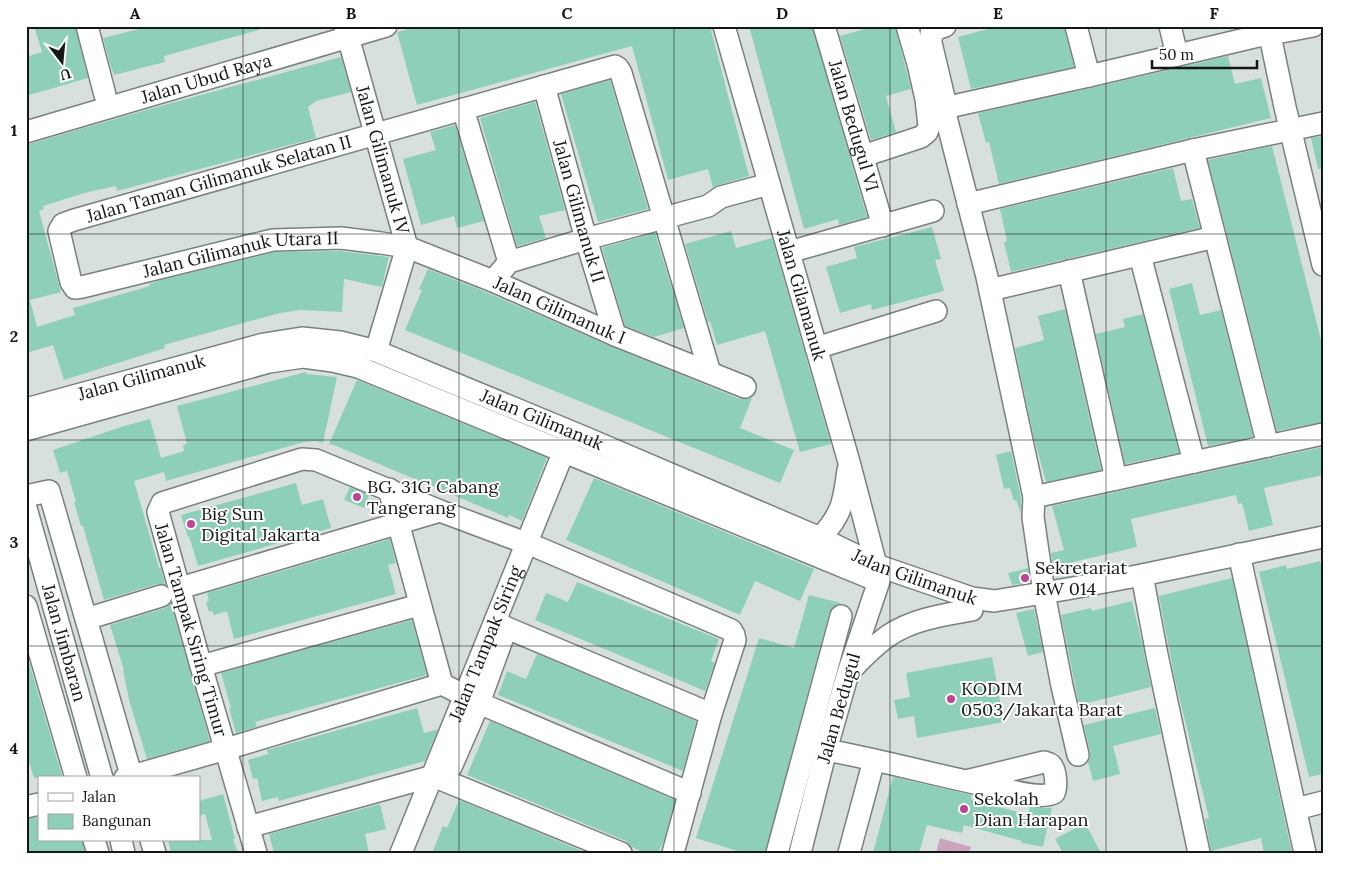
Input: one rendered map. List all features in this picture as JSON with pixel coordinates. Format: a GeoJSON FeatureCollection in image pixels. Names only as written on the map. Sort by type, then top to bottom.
{"type":"FeatureCollection","features":[{"type":"Feature","properties":{"kind":"street"},"geometry":{"type":"LineString","coordinates":[[87,26],[105,95]]}},
{"type":"Feature","properties":{"kind":"street","name":"Jalan Ubud Raya"},"geometry":{"type":"LineString","coordinates":[[26,118],[342,30],[386,26]]}},
{"type":"Feature","properties":{"kind":"street","name":"Jalan Gilamanuk"},"geometry":{"type":"LineString","coordinates":[[724,26],[849,462],[878,573]]}},
{"type":"Feature","properties":{"kind":"street","name":"Jalan Bedugul VI"},"geometry":{"type":"LineString","coordinates":[[824,26],[883,226]]}},
{"type":"Feature","properties":{"kind":"street"},"geometry":{"type":"LineString","coordinates":[[945,26],[931,33],[931,43],[947,110],[946,117],[990,290],[1034,497],[1033,517],[1045,597],[1062,686],[1078,755]]}},
{"type":"Feature","properties":{"kind":"street"},"geometry":{"type":"LineString","coordinates":[[1076,26],[1089,76]]}},
{"type":"Feature","properties":{"kind":"street"},"geometry":{"type":"LineString","coordinates":[[1170,26],[1177,55]]}},
{"type":"Feature","properties":{"kind":"street"},"geometry":{"type":"LineString","coordinates":[[947,110],[953,106],[1254,37],[1269,30],[1313,26]]}},
{"type":"Feature","properties":{"kind":"street"},"geometry":{"type":"LineString","coordinates":[[863,156],[921,137],[927,132],[929,126],[926,99],[908,29]]}},
{"type":"Feature","properties":{"kind":"street","name":"Jalan Ubud Raya"},"geometry":{"type":"LineString","coordinates":[[26,132],[342,30]]}},
{"type":"Feature","properties":{"kind":"street","name":"Jalan Gilimanuk IV"},"geometry":{"type":"LineString","coordinates":[[342,30],[376,134],[407,247],[376,350]]}},
{"type":"Feature","properties":{"kind":"street"},"geometry":{"type":"LineString","coordinates":[[1269,30],[1285,107],[1323,265]]}},
{"type":"Feature","properties":{"kind":"street","name":"Jalan Taman Gilimanuk Selatan II"},"geometry":{"type":"LineString","coordinates":[[75,288],[71,282],[59,231],[63,224],[613,66],[618,68],[664,218]]}},
{"type":"Feature","properties":{"kind":"street","name":"Jalan Gilimanuk II"},"geometry":{"type":"LineString","coordinates":[[544,86],[586,239],[615,335]]}},
{"type":"Feature","properties":{"kind":"street"},"geometry":{"type":"LineString","coordinates":[[463,109],[509,262]]}},
{"type":"Feature","properties":{"kind":"street"},"geometry":{"type":"LineString","coordinates":[[968,204],[1193,150],[1323,123]]}},
{"type":"Feature","properties":{"kind":"street"},"geometry":{"type":"LineString","coordinates":[[1193,150],[1268,446]]}},
{"type":"Feature","properties":{"kind":"street"},"geometry":{"type":"LineString","coordinates":[[493,281],[509,262],[708,206],[724,208],[771,189]]}},
{"type":"Feature","properties":{"kind":"street"},"geometry":{"type":"LineString","coordinates":[[789,252],[933,211]]}},
{"type":"Feature","properties":{"kind":"street"},"geometry":{"type":"LineString","coordinates":[[664,218],[710,373]]}},
{"type":"Feature","properties":{"kind":"street"},"geometry":{"type":"LineString","coordinates":[[990,290],[1215,237]]}},
{"type":"Feature","properties":{"kind":"street","name":"Jalan Gilimanuk Utara II"},"geometry":{"type":"LineString","coordinates":[[75,288],[273,240],[342,238],[407,247]]}},
{"type":"Feature","properties":{"kind":"street","name":"Jalan Gilimanuk I"},"geometry":{"type":"LineString","coordinates":[[407,247],[493,281],[615,335],[745,387]]}},
{"type":"Feature","properties":{"kind":"street"},"geometry":{"type":"LineString","coordinates":[[1140,254],[1194,462]]}},
{"type":"Feature","properties":{"kind":"street"},"geometry":{"type":"LineString","coordinates":[[1069,271],[1116,479]]}},
{"type":"Feature","properties":{"kind":"street"},"geometry":{"type":"LineString","coordinates":[[816,348],[936,311]]}},
{"type":"Feature","properties":{"kind":"street","name":"Jalan Gilimanuk"},"geometry":{"type":"LineString","coordinates":[[26,409],[264,344],[302,338],[340,342],[376,350],[820,538],[878,573],[972,598],[1004,604]]}},
{"type":"Feature","properties":{"kind":"street","name":"Jalan Gilimanuk"},"geometry":{"type":"LineString","coordinates":[[26,430],[269,362],[303,357],[358,367],[570,455],[878,573],[938,602],[958,608],[989,612],[1004,604],[1240,559]]}},
{"type":"Feature","properties":{"kind":"street"},"geometry":{"type":"LineString","coordinates":[[1034,497],[1323,434]]}},
{"type":"Feature","properties":{"kind":"street","name":"Jalan Tampak Siring"},"geometry":{"type":"LineString","coordinates":[[406,852],[472,699],[532,545],[567,477],[570,455],[579,435]]}},
{"type":"Feature","properties":{"kind":"street","name":"Jalan Tampak Siring Timur"},"geometry":{"type":"LineString","coordinates":[[256,853],[201,666],[170,592],[158,512],[162,503],[302,459],[316,460],[388,490],[532,545],[731,630],[735,640],[711,714]]}},
{"type":"Feature","properties":{"kind":"street"},"geometry":{"type":"LineString","coordinates":[[820,538],[832,526],[840,512],[849,462]]}},
{"type":"Feature","properties":{"kind":"street"},"geometry":{"type":"LineString","coordinates":[[388,490],[442,684]]}},
{"type":"Feature","properties":{"kind":"street"},"geometry":{"type":"LineString","coordinates":[[26,496],[49,491],[130,776]]}},
{"type":"Feature","properties":{"kind":"street","name":"Jalan Jimbaran"},"geometry":{"type":"LineString","coordinates":[[26,508],[101,776]]}},
{"type":"Feature","properties":{"kind":"street"},"geometry":{"type":"LineString","coordinates":[[86,619],[440,510]]}},
{"type":"Feature","properties":{"kind":"street"},"geometry":{"type":"LineString","coordinates":[[1240,559],[1323,536]]}},
{"type":"Feature","properties":{"kind":"street"},"geometry":{"type":"LineString","coordinates":[[1240,559],[1323,546]]}},
{"type":"Feature","properties":{"kind":"street"},"geometry":{"type":"LineString","coordinates":[[1240,559],[1305,853]]}},
{"type":"Feature","properties":{"kind":"street","name":"Jalan Bedugul"},"geometry":{"type":"LineString","coordinates":[[800,853],[826,750],[878,573]]}},
{"type":"Feature","properties":{"kind":"street"},"geometry":{"type":"LineString","coordinates":[[1142,579],[1199,853]]}},
{"type":"Feature","properties":{"kind":"street"},"geometry":{"type":"LineString","coordinates":[[201,666],[419,604]]}},
{"type":"Feature","properties":{"kind":"street"},"geometry":{"type":"LineString","coordinates":[[26,606],[75,776]]}},
{"type":"Feature","properties":{"kind":"street"},"geometry":{"type":"LineString","coordinates":[[848,673],[879,643],[902,628],[928,618],[972,610]]}},
{"type":"Feature","properties":{"kind":"street"},"geometry":{"type":"LineString","coordinates":[[777,853],[840,616]]}},
{"type":"Feature","properties":{"kind":"street"},"geometry":{"type":"LineString","coordinates":[[501,624],[711,714],[674,853]]}},
{"type":"Feature","properties":{"kind":"street"},"geometry":{"type":"LineString","coordinates":[[133,776],[442,684],[472,699],[690,793]]}},
{"type":"Feature","properties":{"kind":"street"},"geometry":{"type":"LineString","coordinates":[[826,750],[966,782]]}},
{"type":"Feature","properties":{"kind":"street"},"geometry":{"type":"LineString","coordinates":[[849,853],[874,760]]}},
{"type":"Feature","properties":{"kind":"street"},"geometry":{"type":"LineString","coordinates":[[248,827],[439,779],[621,853]]}},
{"type":"Feature","properties":{"kind":"street"},"geometry":{"type":"LineString","coordinates":[[1296,809],[1323,802]]}},
{"type":"Feature","properties":{"kind":"shaded area"},"geometry":{"type":"Polygon","coordinates":[[[940,838],[971,847],[969,853],[936,853],[940,838]]]}},
{"type":"Feature","properties":{"kind":"building"},"geometry":{"type":"Polygon","coordinates":[[[34,26],[75,26],[88,78],[26,96],[26,57],[42,52],[34,26]]]}},
{"type":"Feature","properties":{"kind":"building"},"geometry":{"type":"Polygon","coordinates":[[[138,26],[259,26],[259,30],[164,56],[165,62],[114,75],[103,38],[139,29],[138,26]]]}},
{"type":"Feature","properties":{"kind":"building"},"geometry":{"type":"Polygon","coordinates":[[[420,26],[710,26],[749,176],[713,188],[708,169],[668,180],[632,46],[417,105],[397,32],[420,26]]]}},
{"type":"Feature","properties":{"kind":"building"},"geometry":{"type":"Polygon","coordinates":[[[749,26],[812,26],[867,217],[839,225],[838,219],[804,229],[749,26]]]}},
{"type":"Feature","properties":{"kind":"building"},"geometry":{"type":"Polygon","coordinates":[[[875,26],[895,26],[911,89],[886,96],[896,132],[871,140],[840,36],[875,26]]]}},
{"type":"Feature","properties":{"kind":"building"},"geometry":{"type":"Polygon","coordinates":[[[999,26],[1064,26],[1074,67],[971,89],[958,37],[999,26]]]}},
{"type":"Feature","properties":{"kind":"building"},"geometry":{"type":"Polygon","coordinates":[[[1228,56],[1235,84],[1261,78],[1271,118],[999,184],[989,142],[986,143],[978,113],[1228,56]]]}},
{"type":"Feature","properties":{"kind":"building"},"geometry":{"type":"Polygon","coordinates":[[[341,57],[351,92],[316,101],[308,107],[316,138],[117,191],[116,186],[88,192],[43,206],[44,209],[39,211],[61,292],[30,300],[37,327],[75,315],[73,308],[150,286],[149,284],[161,280],[275,252],[340,251],[389,257],[382,287],[344,279],[342,312],[301,310],[280,313],[164,345],[165,348],[64,380],[53,345],[26,353],[26,145],[341,57]]]}},
{"type":"Feature","properties":{"kind":"building"},"geometry":{"type":"Polygon","coordinates":[[[610,80],[648,209],[598,222],[561,94],[610,80]]]}},
{"type":"Feature","properties":{"kind":"building"},"geometry":{"type":"Polygon","coordinates":[[[535,102],[565,210],[539,216],[546,238],[517,246],[480,118],[535,102]]]}},
{"type":"Feature","properties":{"kind":"building"},"geometry":{"type":"Polygon","coordinates":[[[455,125],[484,221],[457,228],[454,216],[421,225],[403,159],[436,150],[430,132],[455,125]]]}},
{"type":"Feature","properties":{"kind":"building"},"geometry":{"type":"Polygon","coordinates":[[[1323,136],[1323,168],[1318,169],[1311,138],[1323,136]]]}},
{"type":"Feature","properties":{"kind":"building"},"geometry":{"type":"Polygon","coordinates":[[[1272,146],[1323,348],[1323,422],[1277,431],[1208,160],[1272,146]]]}},
{"type":"Feature","properties":{"kind":"building"},"geometry":{"type":"Polygon","coordinates":[[[1173,168],[1181,201],[1192,199],[1200,228],[1011,272],[1004,242],[1007,241],[1000,209],[1173,168]]]}},
{"type":"Feature","properties":{"kind":"building"},"geometry":{"type":"Polygon","coordinates":[[[932,227],[941,259],[935,260],[944,291],[872,310],[871,304],[840,313],[826,267],[857,258],[854,247],[932,227]]]}},
{"type":"Feature","properties":{"kind":"building"},"geometry":{"type":"Polygon","coordinates":[[[731,231],[736,248],[772,238],[831,444],[800,452],[765,331],[717,345],[710,321],[708,322],[685,244],[731,231]]]}},
{"type":"Feature","properties":{"kind":"building"},"geometry":{"type":"Polygon","coordinates":[[[655,233],[684,328],[654,337],[625,326],[602,248],[655,233]]]}},
{"type":"Feature","properties":{"kind":"building"},"geometry":{"type":"Polygon","coordinates":[[[428,269],[740,399],[752,398],[740,428],[794,450],[780,483],[405,330],[422,290],[419,289],[428,269]]]}},
{"type":"Feature","properties":{"kind":"building"},"geometry":{"type":"Polygon","coordinates":[[[1192,283],[1200,315],[1221,310],[1253,437],[1208,446],[1169,289],[1192,283]]]}},
{"type":"Feature","properties":{"kind":"building"},"geometry":{"type":"Polygon","coordinates":[[[1065,309],[1101,470],[1046,482],[1034,438],[1015,348],[1044,340],[1038,316],[1065,309]]]}},
{"type":"Feature","properties":{"kind":"building"},"geometry":{"type":"Polygon","coordinates":[[[1143,314],[1179,453],[1125,464],[1096,334],[1125,327],[1123,319],[1143,314]]]}},
{"type":"Feature","properties":{"kind":"building"},"geometry":{"type":"Polygon","coordinates":[[[306,372],[307,374],[337,377],[323,443],[317,441],[304,442],[166,481],[164,472],[134,481],[165,585],[157,584],[104,600],[83,526],[81,526],[74,502],[76,502],[67,471],[60,473],[53,450],[150,419],[161,458],[184,451],[183,445],[187,444],[177,406],[306,372]]]}},
{"type":"Feature","properties":{"kind":"building"},"geometry":{"type":"Polygon","coordinates":[[[357,380],[547,458],[522,521],[509,515],[508,518],[329,444],[357,380]]]}},
{"type":"Feature","properties":{"kind":"building"},"geometry":{"type":"Polygon","coordinates":[[[1323,447],[1323,475],[1264,488],[1273,525],[1249,531],[1242,503],[1238,504],[1236,495],[1131,519],[1137,547],[1065,564],[1066,571],[1054,574],[1051,553],[1064,550],[1052,506],[1323,447]]]}},
{"type":"Feature","properties":{"kind":"building"},"geometry":{"type":"Polygon","coordinates":[[[1011,451],[1021,498],[1021,513],[1016,500],[1014,501],[1010,488],[1004,489],[996,455],[1011,451]]]}},
{"type":"Feature","properties":{"kind":"building"},"geometry":{"type":"Polygon","coordinates":[[[594,478],[814,569],[800,601],[755,581],[740,615],[566,540],[594,478]]]}},
{"type":"Feature","properties":{"kind":"building"},"geometry":{"type":"Polygon","coordinates":[[[296,483],[302,505],[323,499],[331,528],[198,566],[181,515],[296,483]]]}},
{"type":"Feature","properties":{"kind":"building","name":"BG. 31G Cabang Tangerang"},"geometry":{"type":"Polygon","coordinates":[[[350,487],[369,495],[364,508],[344,500],[350,487]]]}},
{"type":"Feature","properties":{"kind":"building"},"geometry":{"type":"Polygon","coordinates":[[[390,539],[396,563],[388,565],[396,594],[234,639],[227,611],[214,615],[212,611],[209,612],[206,602],[209,601],[207,593],[390,539]]]}},
{"type":"Feature","properties":{"kind":"building"},"geometry":{"type":"Polygon","coordinates":[[[1320,561],[1323,573],[1323,774],[1309,777],[1259,572],[1286,565],[1287,569],[1320,561]]]}},
{"type":"Feature","properties":{"kind":"building"},"geometry":{"type":"Polygon","coordinates":[[[1028,568],[1030,582],[1012,585],[1008,573],[1028,568]]]}},
{"type":"Feature","properties":{"kind":"building"},"geometry":{"type":"Polygon","coordinates":[[[1232,578],[1292,853],[1264,853],[1261,838],[1211,851],[1205,819],[1209,818],[1175,680],[1159,596],[1232,578]]]}},
{"type":"Feature","properties":{"kind":"building"},"geometry":{"type":"Polygon","coordinates":[[[577,582],[719,639],[711,661],[715,663],[705,691],[535,620],[546,593],[568,602],[577,582]]]}},
{"type":"Feature","properties":{"kind":"building"},"geometry":{"type":"Polygon","coordinates":[[[809,595],[841,603],[833,607],[829,613],[765,853],[736,853],[737,851],[696,838],[759,638],[794,648],[809,595]]]}},
{"type":"Feature","properties":{"kind":"building"},"geometry":{"type":"Polygon","coordinates":[[[1132,601],[1151,687],[1079,705],[1061,615],[1091,608],[1092,611],[1132,601]]]}},
{"type":"Feature","properties":{"kind":"building"},"geometry":{"type":"Polygon","coordinates":[[[171,604],[210,741],[147,759],[129,700],[124,670],[110,625],[165,608],[171,604]]]}},
{"type":"Feature","properties":{"kind":"building"},"geometry":{"type":"Polygon","coordinates":[[[1034,609],[1043,652],[1028,656],[1016,613],[1034,609]]]}},
{"type":"Feature","properties":{"kind":"building"},"geometry":{"type":"Polygon","coordinates":[[[412,620],[427,675],[255,722],[257,727],[236,733],[221,673],[412,620]]]}},
{"type":"Feature","properties":{"kind":"building"},"geometry":{"type":"Polygon","coordinates":[[[26,652],[62,776],[38,776],[38,778],[34,778],[26,752],[26,652]]]}},
{"type":"Feature","properties":{"kind":"building"},"geometry":{"type":"Polygon","coordinates":[[[537,654],[696,721],[683,771],[498,695],[507,671],[526,679],[537,654]]]}},
{"type":"Feature","properties":{"kind":"building","name":"KODIM 0503/Jakarta Barat"},"geometry":{"type":"Polygon","coordinates":[[[992,657],[1004,722],[917,738],[914,716],[898,719],[894,700],[910,697],[906,673],[992,657]]]}},
{"type":"Feature","properties":{"kind":"building"},"geometry":{"type":"Polygon","coordinates":[[[417,708],[424,733],[438,729],[425,761],[279,801],[278,797],[262,801],[257,778],[253,779],[248,760],[268,754],[267,750],[417,708]]]}},
{"type":"Feature","properties":{"kind":"building"},"geometry":{"type":"Polygon","coordinates":[[[1155,708],[1161,734],[1113,746],[1120,774],[1093,781],[1088,762],[1090,752],[1084,725],[1155,708]]]}},
{"type":"Feature","properties":{"kind":"building"},"geometry":{"type":"Polygon","coordinates":[[[490,721],[675,800],[664,840],[658,853],[645,853],[632,847],[626,841],[467,775],[490,721]]]}},
{"type":"Feature","properties":{"kind":"building"},"geometry":{"type":"Polygon","coordinates":[[[893,777],[972,795],[971,799],[1028,815],[1030,807],[1052,808],[1043,847],[1022,843],[1022,841],[964,825],[962,833],[927,825],[919,853],[873,853],[893,777]]]}},
{"type":"Feature","properties":{"kind":"building"},"geometry":{"type":"Polygon","coordinates":[[[223,794],[238,853],[171,853],[168,842],[212,840],[205,814],[200,816],[200,801],[223,794]]]}},
{"type":"Feature","properties":{"kind":"building"},"geometry":{"type":"Polygon","coordinates":[[[459,800],[587,853],[432,853],[443,826],[447,828],[459,800]]]}},
{"type":"Feature","properties":{"kind":"building"},"geometry":{"type":"Polygon","coordinates":[[[380,804],[386,829],[365,834],[369,853],[274,853],[269,834],[380,804]]]}},
{"type":"Feature","properties":{"kind":"building"},"geometry":{"type":"Polygon","coordinates":[[[38,817],[38,842],[82,842],[85,853],[26,853],[26,819],[38,817]]]}},
{"type":"Feature","properties":{"kind":"building"},"geometry":{"type":"Polygon","coordinates":[[[1085,823],[1101,853],[1063,853],[1055,839],[1085,823]]]}},
{"type":"Feature","properties":{"kind":"place","name":"BG. 31G Cabang Tangerang"},"geometry":{"type":"Point","coordinates":[357,497]}},
{"type":"Feature","properties":{"kind":"place","name":"Big Sun Digital Jakarta"},"geometry":{"type":"Point","coordinates":[191,524]}},
{"type":"Feature","properties":{"kind":"place","name":"Sekretariat RW 014"},"geometry":{"type":"Point","coordinates":[1025,578]}},
{"type":"Feature","properties":{"kind":"place","name":"KODIM 0503/Jakarta Barat"},"geometry":{"type":"Point","coordinates":[951,699]}},
{"type":"Feature","properties":{"kind":"place","name":"Sekolah Dian Harapan"},"geometry":{"type":"Point","coordinates":[964,809]}}]}
